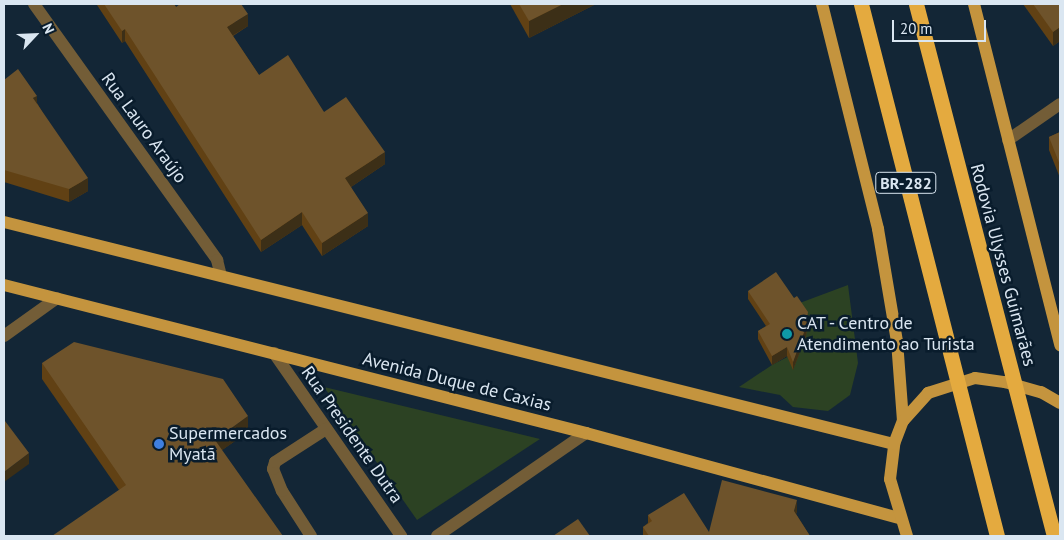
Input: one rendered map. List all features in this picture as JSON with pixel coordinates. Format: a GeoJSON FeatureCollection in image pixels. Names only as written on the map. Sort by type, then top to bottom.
{"type":"FeatureCollection","features":[{"type":"Feature","properties":{"kind":"highway","name":"BR-282"},"geometry":{"type":"LineString","coordinates":[[861,4],[997,536]]}},
{"type":"Feature","properties":{"kind":"highway","name":"Rodovia Ulysses Guimarães"},"geometry":{"type":"LineString","coordinates":[[916,4],[1054,536]]}},
{"type":"Feature","properties":{"kind":"main road"},"geometry":{"type":"LineString","coordinates":[[822,4],[878,229],[897,342],[903,421]]}},
{"type":"Feature","properties":{"kind":"main road"},"geometry":{"type":"LineString","coordinates":[[974,4],[1060,345]]}},
{"type":"Feature","properties":{"kind":"main road"},"geometry":{"type":"LineString","coordinates":[[4,222],[894,444]]}},
{"type":"Feature","properties":{"kind":"main road","name":"Avenida Duque de Caxias"},"geometry":{"type":"LineString","coordinates":[[4,285],[586,433],[840,500],[899,518]]}},
{"type":"Feature","properties":{"kind":"main road"},"geometry":{"type":"LineString","coordinates":[[907,536],[899,518],[890,479],[894,444],[903,421],[928,393],[975,378],[1005,382],[1041,392],[1060,403]]}},
{"type":"Feature","properties":{"kind":"street","name":"Rua Lauro Araújo"},"geometry":{"type":"LineString","coordinates":[[34,4],[217,260],[221,276]]}},
{"type":"Feature","properties":{"kind":"street"},"geometry":{"type":"LineString","coordinates":[[1008,140],[1060,104]]}},
{"type":"Feature","properties":{"kind":"street"},"geometry":{"type":"LineString","coordinates":[[4,336],[57,298]]}},
{"type":"Feature","properties":{"kind":"street","name":"Rua Presidente Dutra"},"geometry":{"type":"LineString","coordinates":[[274,354],[401,536]]}},
{"type":"Feature","properties":{"kind":"street"},"geometry":{"type":"LineString","coordinates":[[311,536],[282,490],[274,470],[275,462],[326,429]]}},
{"type":"Feature","properties":{"kind":"street"},"geometry":{"type":"LineString","coordinates":[[437,536],[586,433]]}},
{"type":"Feature","properties":{"kind":"green space"},"geometry":{"type":"Polygon","coordinates":[[[848,285],[858,363],[850,395],[828,411],[793,407],[780,395],[739,387],[772,365],[801,350],[808,320],[797,304],[848,285]]]}},
{"type":"Feature","properties":{"kind":"green space"},"geometry":{"type":"Polygon","coordinates":[[[324,387],[540,439],[417,520],[324,387]]]}},
{"type":"Feature","properties":{"kind":"building"},"geometry":{"type":"Polygon","coordinates":[[[104,4],[174,4],[176,7],[180,4],[241,4],[248,14],[227,27],[259,75],[288,55],[324,112],[346,97],[385,152],[345,178],[368,213],[322,243],[302,212],[261,240],[125,29],[122,31],[104,4]]]}},
{"type":"Feature","properties":{"kind":"building"},"geometry":{"type":"Polygon","coordinates":[[[519,4],[563,4],[529,21],[519,4]]]}},
{"type":"Feature","properties":{"kind":"building"},"geometry":{"type":"Polygon","coordinates":[[[1033,4],[1060,4],[1060,27],[1053,32],[1033,4]]]}},
{"type":"Feature","properties":{"kind":"building"},"geometry":{"type":"Polygon","coordinates":[[[18,69],[37,96],[33,98],[88,178],[69,189],[4,170],[4,80],[18,69]]]}},
{"type":"Feature","properties":{"kind":"building"},"geometry":{"type":"Polygon","coordinates":[[[1060,132],[1060,165],[1049,137],[1060,132]]]}},
{"type":"Feature","properties":{"kind":"building"},"geometry":{"type":"Polygon","coordinates":[[[776,272],[794,298],[797,296],[808,312],[806,327],[793,362],[787,347],[772,356],[758,331],[770,324],[748,291],[776,272]]]}},
{"type":"Feature","properties":{"kind":"building","name":"Supermercados Myatã"},"geometry":{"type":"Polygon","coordinates":[[[74,342],[223,379],[248,416],[215,440],[283,536],[52,536],[126,485],[42,363],[74,342]]]}},
{"type":"Feature","properties":{"kind":"building"},"geometry":{"type":"Polygon","coordinates":[[[5,421],[29,453],[4,472],[4,423],[5,421]]]}},
{"type":"Feature","properties":{"kind":"building"},"geometry":{"type":"Polygon","coordinates":[[[722,480],[797,500],[794,511],[810,536],[649,536],[643,527],[652,521],[648,515],[684,493],[709,532],[722,480]]]}},
{"type":"Feature","properties":{"kind":"building"},"geometry":{"type":"Polygon","coordinates":[[[578,519],[590,536],[553,536],[578,519]]]}},
{"type":"Feature","properties":{"kind":"place","name":"CAT - Centro de Atendimento ao Turista"},"geometry":{"type":"Point","coordinates":[787,334]}},
{"type":"Feature","properties":{"kind":"place","name":"Supermercados Myatã"},"geometry":{"type":"Point","coordinates":[159,444]}}]}
